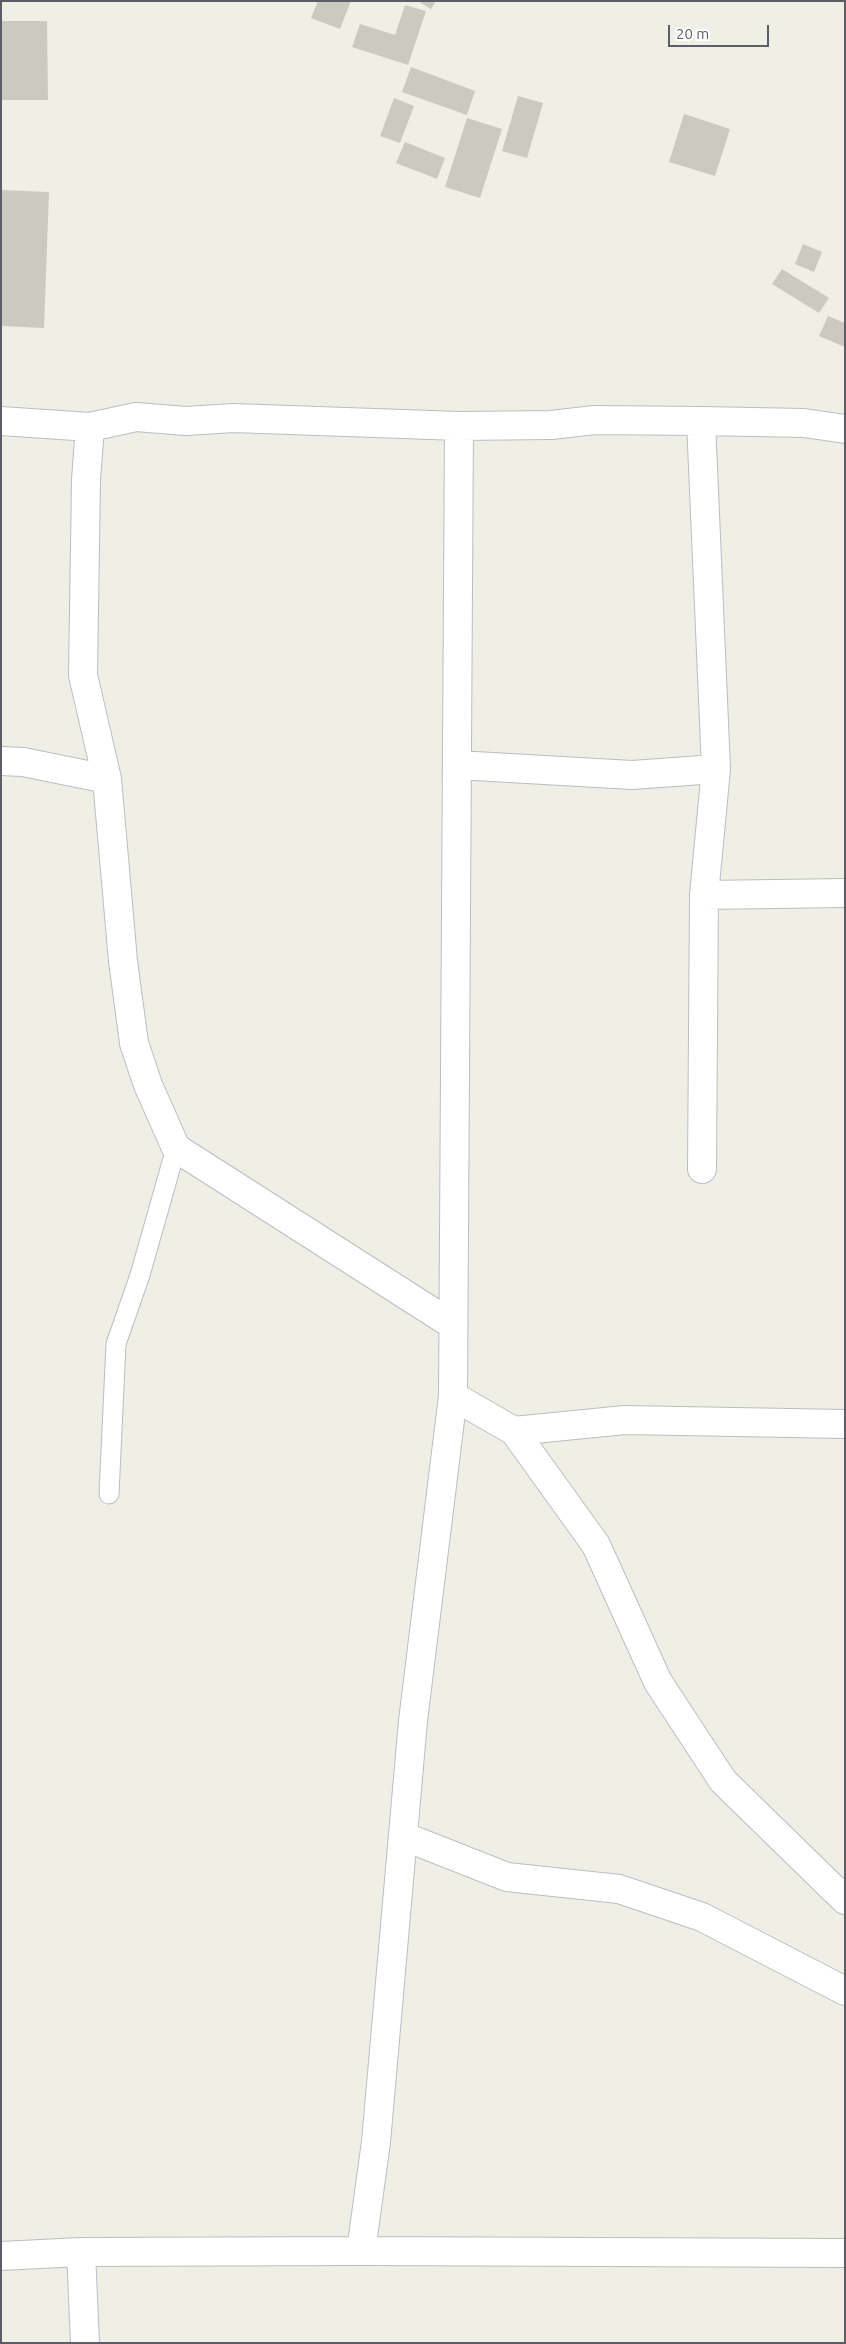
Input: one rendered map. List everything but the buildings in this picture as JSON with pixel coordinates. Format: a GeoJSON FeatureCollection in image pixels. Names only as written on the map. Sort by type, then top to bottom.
{"type":"FeatureCollection","features":[{"type":"Feature","properties":{"kind":"street"},"geometry":{"type":"LineString","coordinates":[[1,421],[90,427],[136,417],[186,420],[233,418],[459,426],[550,425],[595,420],[701,421],[804,424],[845,429]]}},
{"type":"Feature","properties":{"kind":"street"},"geometry":{"type":"LineString","coordinates":[[701,421],[716,769],[704,895],[702,1169]]}},
{"type":"Feature","properties":{"kind":"street"},"geometry":{"type":"LineString","coordinates":[[360,2250],[376,2142],[413,1721],[452,1396],[459,426]]}},
{"type":"Feature","properties":{"kind":"street"},"geometry":{"type":"LineString","coordinates":[[90,427],[86,480],[83,675],[107,778],[123,961],[134,1043],[148,1085],[176,1148],[452,1325]]}},
{"type":"Feature","properties":{"kind":"street"},"geometry":{"type":"LineString","coordinates":[[1,761],[23,762],[107,778]]}},
{"type":"Feature","properties":{"kind":"street"},"geometry":{"type":"LineString","coordinates":[[457,765],[632,774],[716,769]]}},
{"type":"Feature","properties":{"kind":"street"},"geometry":{"type":"LineString","coordinates":[[704,895],[845,893]]}},
{"type":"Feature","properties":{"kind":"street"},"geometry":{"type":"LineString","coordinates":[[452,1396],[514,1431],[596,1545],[658,1682],[723,1781],[845,1900]]}},
{"type":"Feature","properties":{"kind":"street"},"geometry":{"type":"LineString","coordinates":[[514,1431],[624,1420],[845,1424]]}},
{"type":"Feature","properties":{"kind":"street"},"geometry":{"type":"LineString","coordinates":[[403,1836],[507,1877],[619,1888],[693,1914],[845,1991]]}},
{"type":"Feature","properties":{"kind":"street"},"geometry":{"type":"LineString","coordinates":[[1,2256],[81,2252],[360,2250],[845,2253]]}},
{"type":"Feature","properties":{"kind":"street"},"geometry":{"type":"LineString","coordinates":[[81,2252],[85,2343]]}},
{"type":"Feature","properties":{"kind":"lane"},"geometry":{"type":"LineString","coordinates":[[109,1494],[116,1344],[140,1276],[176,1148]]}}]}
